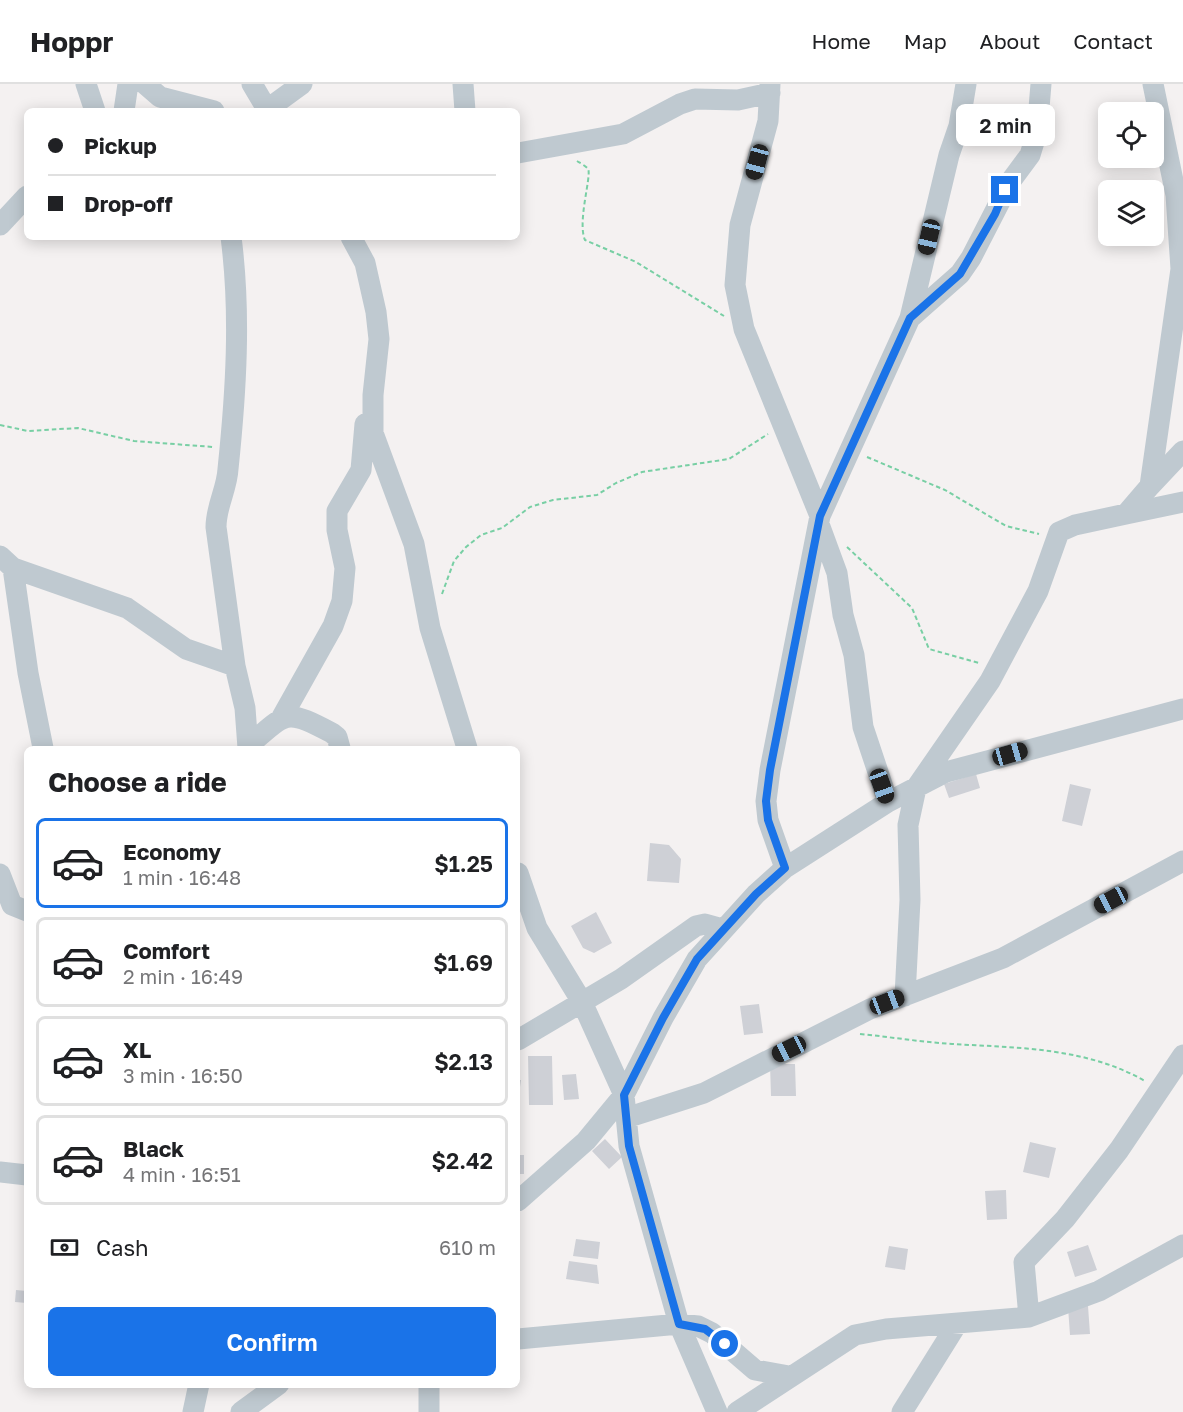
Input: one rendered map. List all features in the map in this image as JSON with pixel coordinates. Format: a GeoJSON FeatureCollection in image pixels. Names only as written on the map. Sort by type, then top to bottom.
{"type":"FeatureCollection","features":[{"type":"Feature","properties":{"kind":"street"},"geometry":{"type":"LineString","coordinates":[[86,84],[94,108]]}},
{"type":"Feature","properties":{"kind":"street"},"geometry":{"type":"LineString","coordinates":[[124,108],[128,84]]}},
{"type":"Feature","properties":{"kind":"street"},"geometry":{"type":"LineString","coordinates":[[145,84],[160,97],[202,108]]}},
{"type":"Feature","properties":{"kind":"street"},"geometry":{"type":"LineString","coordinates":[[252,84],[265,108]]}},
{"type":"Feature","properties":{"kind":"street"},"geometry":{"type":"LineString","coordinates":[[269,108],[302,84]]}},
{"type":"Feature","properties":{"kind":"street"},"geometry":{"type":"LineString","coordinates":[[463,84],[465,108]]}},
{"type":"Feature","properties":{"kind":"street"},"geometry":{"type":"LineString","coordinates":[[785,868],[772,837],[766,801],[770,770],[819,520],[910,318],[949,155],[959,126],[966,84]]}},
{"type":"Feature","properties":{"kind":"street"},"geometry":{"type":"LineString","coordinates":[[910,318],[960,274],[971,258],[1010,182],[1030,155],[1037,132],[1041,84]]}},
{"type":"Feature","properties":{"kind":"street"},"geometry":{"type":"LineString","coordinates":[[1150,486],[1181,269],[1176,195],[1153,84]]}},
{"type":"Feature","properties":{"kind":"street"},"geometry":{"type":"LineString","coordinates":[[520,153],[623,134],[680,104],[695,99],[738,100],[770,88],[768,121],[736,248],[735,285],[744,329],[783,423],[837,573],[841,607],[854,655],[863,727],[888,802]]}},
{"type":"Feature","properties":{"kind":"street"},"geometry":{"type":"LineString","coordinates":[[0,223],[24,199]]}},
{"type":"Feature","properties":{"kind":"street"},"geometry":{"type":"LineString","coordinates":[[231,240],[238,303],[227,479],[217,506],[216,527],[235,666],[245,708],[248,746]]}},
{"type":"Feature","properties":{"kind":"street"},"geometry":{"type":"LineString","coordinates":[[353,240],[365,263],[376,312],[379,339],[372,410],[376,442],[414,544],[430,628],[466,746]]}},
{"type":"Feature","properties":{"kind":"street"},"geometry":{"type":"LineString","coordinates":[[249,746],[282,717],[333,626],[342,602],[345,568],[337,530],[337,511],[361,470],[366,420],[372,410]]}},
{"type":"Feature","properties":{"kind":"street"},"geometry":{"type":"LineString","coordinates":[[1126,514],[1183,451]]}},
{"type":"Feature","properties":{"kind":"street"},"geometry":{"type":"LineString","coordinates":[[904,996],[910,900],[908,825],[916,788],[973,708],[997,668],[1038,591],[1059,532],[1075,525],[1126,514],[1179,509]]}},
{"type":"Feature","properties":{"kind":"street"},"geometry":{"type":"LineString","coordinates":[[7,562],[127,608],[194,654],[235,666]]}},
{"type":"Feature","properties":{"kind":"street"},"geometry":{"type":"LineString","coordinates":[[7,562],[43,746]]}},
{"type":"Feature","properties":{"kind":"street"},"geometry":{"type":"LineString","coordinates":[[520,1199],[586,1141],[624,1095],[663,1018],[697,959],[764,885],[785,868],[888,802],[946,772],[1183,709]]}},
{"type":"Feature","properties":{"kind":"street"},"geometry":{"type":"LineString","coordinates":[[282,717],[300,716],[332,733],[337,738],[339,746]]}},
{"type":"Feature","properties":{"kind":"street"},"geometry":{"type":"LineString","coordinates":[[626,1118],[704,1093],[870,1009],[1003,958],[1183,861]]}},
{"type":"Feature","properties":{"kind":"street"},"geometry":{"type":"LineString","coordinates":[[0,874],[13,905]]}},
{"type":"Feature","properties":{"kind":"street"},"geometry":{"type":"LineString","coordinates":[[520,885],[527,926],[582,1002],[624,1095],[629,1146],[679,1324],[717,1412]]}},
{"type":"Feature","properties":{"kind":"street"},"geometry":{"type":"LineString","coordinates":[[520,1039],[621,979],[696,926],[705,924],[723,929]]}},
{"type":"Feature","properties":{"kind":"street"},"geometry":{"type":"LineString","coordinates":[[1029,1317],[1024,1262],[1084,1194],[1161,1090],[1183,1055]]}},
{"type":"Feature","properties":{"kind":"street"},"geometry":{"type":"LineString","coordinates":[[0,1172],[24,1175]]}},
{"type":"Feature","properties":{"kind":"street"},"geometry":{"type":"LineString","coordinates":[[737,1412],[789,1376],[862,1332],[1029,1317],[1100,1291],[1183,1245]]}},
{"type":"Feature","properties":{"kind":"street"},"geometry":{"type":"LineString","coordinates":[[520,1339],[679,1324],[698,1326],[712,1333],[754,1370],[789,1376]]}},
{"type":"Feature","properties":{"kind":"street"},"geometry":{"type":"LineString","coordinates":[[902,1412],[957,1324]]}},
{"type":"Feature","properties":{"kind":"street"},"geometry":{"type":"LineString","coordinates":[[193,1412],[198,1388]]}},
{"type":"Feature","properties":{"kind":"street"},"geometry":{"type":"LineString","coordinates":[[241,1412],[274,1388]]}},
{"type":"Feature","properties":{"kind":"street"},"geometry":{"type":"LineString","coordinates":[[429,1388],[429,1412]]}},
{"type":"Feature","properties":{"kind":"path"},"geometry":{"type":"LineString","coordinates":[[553,147],[588,169],[590,180],[584,200],[585,240],[636,262],[744,329]]}},
{"type":"Feature","properties":{"kind":"path"},"geometry":{"type":"LineString","coordinates":[[441,598],[454,561],[466,547],[482,536],[502,528],[530,507],[554,500],[597,495],[616,483],[642,472],[729,459],[737,456],[783,423]]}},
{"type":"Feature","properties":{"kind":"path"},"geometry":{"type":"LineString","coordinates":[[0,425],[28,431],[78,428],[134,441],[229,448]]}},
{"type":"Feature","properties":{"kind":"path"},"geometry":{"type":"LineString","coordinates":[[851,450],[945,490],[1006,526],[1030,534],[1059,532]]}},
{"type":"Feature","properties":{"kind":"path"},"geometry":{"type":"LineString","coordinates":[[842,543],[912,608],[929,649],[997,668]]}},
{"type":"Feature","properties":{"kind":"path"},"geometry":{"type":"LineString","coordinates":[[827,1032],[951,1044],[1045,1048],[1095,1060],[1141,1078],[1161,1090]]}},
{"type":"Feature","properties":{"kind":"building"},"geometry":{"type":"Polygon","coordinates":[[[976,774],[980,788],[949,798],[944,784],[976,774]]]}},
{"type":"Feature","properties":{"kind":"building"},"geometry":{"type":"Polygon","coordinates":[[[1070,784],[1091,789],[1082,826],[1062,821],[1070,784]]]}},
{"type":"Feature","properties":{"kind":"building"},"geometry":{"type":"Polygon","coordinates":[[[650,843],[669,845],[681,859],[679,883],[647,881],[650,843]]]}},
{"type":"Feature","properties":{"kind":"building"},"geometry":{"type":"Polygon","coordinates":[[[596,912],[612,943],[594,953],[583,948],[571,926],[596,912]]]}},
{"type":"Feature","properties":{"kind":"building"},"geometry":{"type":"Polygon","coordinates":[[[759,1004],[763,1033],[744,1035],[740,1006],[759,1004]]]}},
{"type":"Feature","properties":{"kind":"building"},"geometry":{"type":"Polygon","coordinates":[[[528,1056],[552,1056],[553,1105],[529,1105],[528,1056]]]}},
{"type":"Feature","properties":{"kind":"building"},"geometry":{"type":"Polygon","coordinates":[[[770,1064],[795,1064],[796,1096],[771,1096],[770,1064]]]}},
{"type":"Feature","properties":{"kind":"building"},"geometry":{"type":"Polygon","coordinates":[[[576,1074],[579,1099],[564,1100],[562,1075],[576,1074]]]}},
{"type":"Feature","properties":{"kind":"building"},"geometry":{"type":"Polygon","coordinates":[[[605,1139],[622,1157],[609,1169],[592,1151],[605,1139]]]}},
{"type":"Feature","properties":{"kind":"building"},"geometry":{"type":"Polygon","coordinates":[[[1030,1142],[1056,1148],[1049,1178],[1023,1172],[1030,1142]]]}},
{"type":"Feature","properties":{"kind":"building"},"geometry":{"type":"Polygon","coordinates":[[[520,1155],[524,1155],[524,1174],[520,1174],[520,1155]]]}},
{"type":"Feature","properties":{"kind":"building"},"geometry":{"type":"Polygon","coordinates":[[[1006,1190],[1007,1219],[987,1220],[985,1191],[1006,1190]]]}},
{"type":"Feature","properties":{"kind":"building"},"geometry":{"type":"Polygon","coordinates":[[[576,1239],[600,1242],[598,1259],[573,1256],[576,1239]]]}},
{"type":"Feature","properties":{"kind":"building"},"geometry":{"type":"Polygon","coordinates":[[[1088,1245],[1097,1270],[1075,1277],[1067,1252],[1088,1245]]]}},
{"type":"Feature","properties":{"kind":"building"},"geometry":{"type":"Polygon","coordinates":[[[889,1246],[908,1249],[905,1270],[885,1267],[889,1246]]]}},
{"type":"Feature","properties":{"kind":"building"},"geometry":{"type":"Polygon","coordinates":[[[569,1261],[597,1265],[599,1284],[566,1279],[569,1261]]]}},
{"type":"Feature","properties":{"kind":"building"},"geometry":{"type":"Polygon","coordinates":[[[16,1290],[24,1291],[24,1303],[15,1302],[16,1290]]]}},
{"type":"Feature","properties":{"kind":"building"},"geometry":{"type":"Polygon","coordinates":[[[1088,1306],[1090,1334],[1070,1335],[1068,1307],[1088,1306]]]}},
{"type":"Feature","properties":{"kind":"route"},"geometry":{"type":"LineString","coordinates":[[725,1344],[705,1329],[679,1324],[629,1146],[624,1095],[663,1018],[697,959],[764,885],[785,868],[772,837],[766,801],[770,770],[820,516],[910,318],[960,274],[995,214],[1005,190]]}}]}
